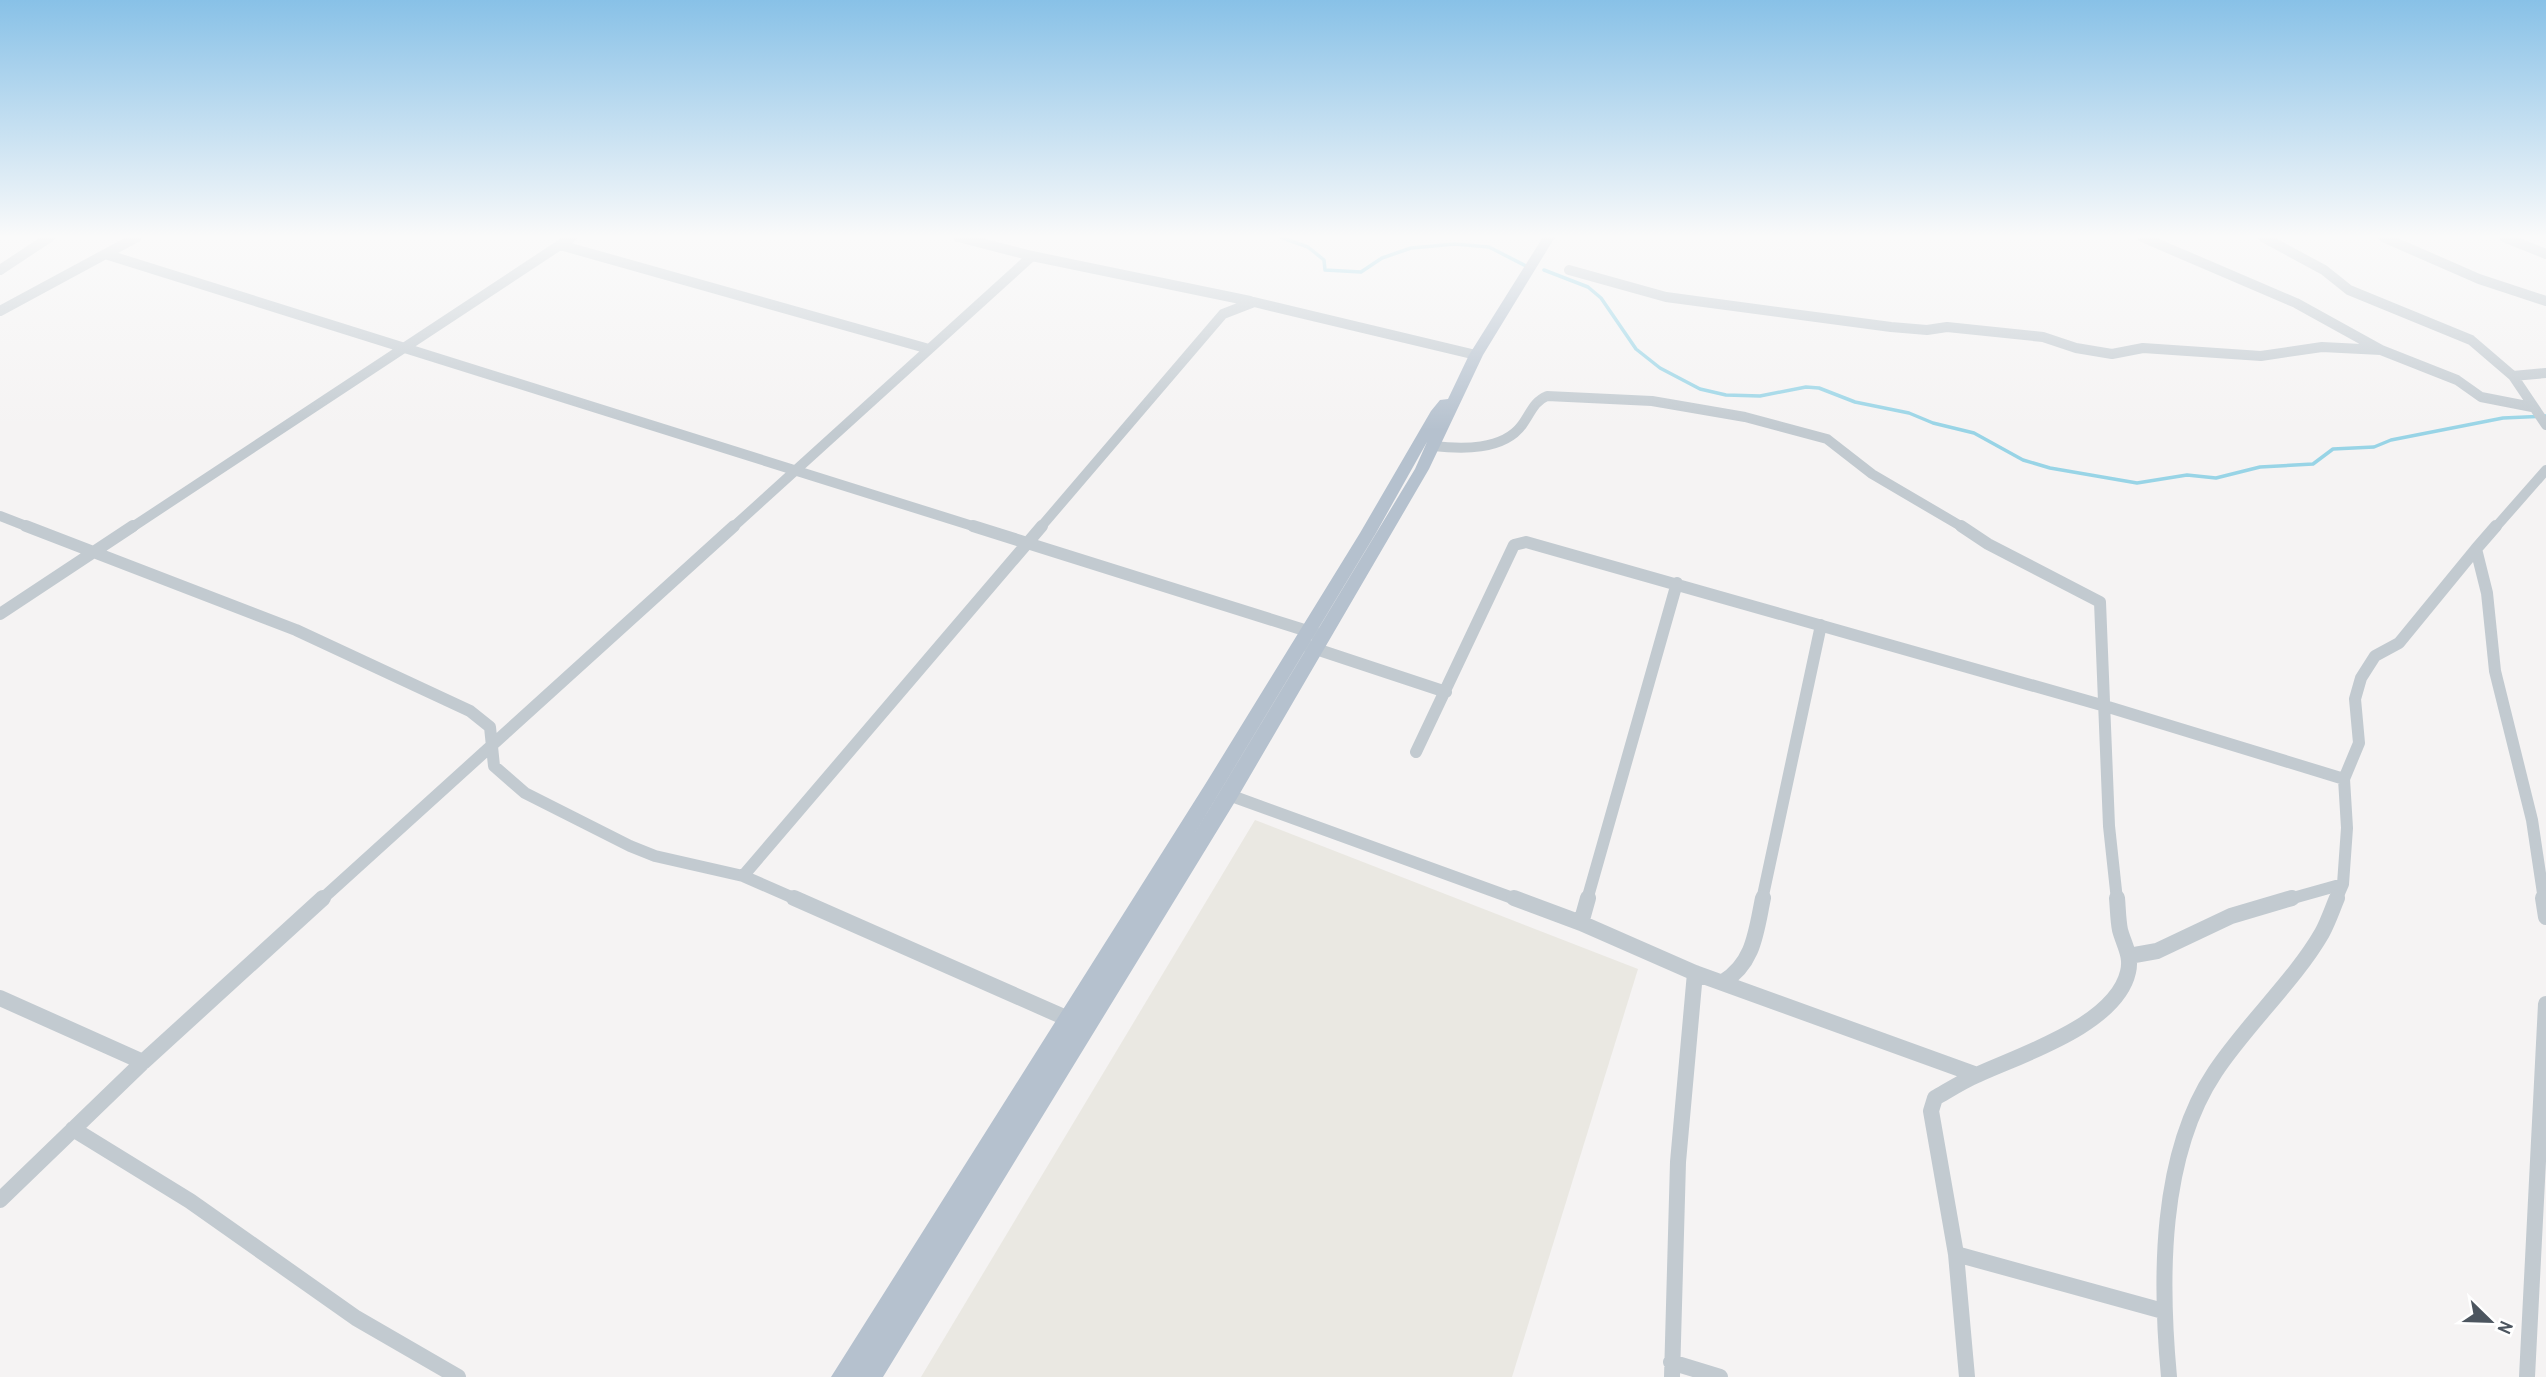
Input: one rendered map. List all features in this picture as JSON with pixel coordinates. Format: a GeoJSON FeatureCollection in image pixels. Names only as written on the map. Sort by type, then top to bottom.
{"type":"FeatureCollection","features":[{"type":"Feature","properties":{"kind":"main road"},"geometry":{"type":"LineString","coordinates":[[868,1377],[1078,1022],[1433,446],[1476,355],[1510,301]]}},
{"type":"Feature","properties":{"kind":"main road"},"geometry":{"type":"LineString","coordinates":[[844,1377],[1229,795],[1438,411],[1458,390]]}},
{"type":"Feature","properties":{"kind":"street"},"geometry":{"type":"LineString","coordinates":[[0,311],[18,301]]}},
{"type":"Feature","properties":{"kind":"street"},"geometry":{"type":"LineString","coordinates":[[258,301],[1027,542],[1311,640],[1446,692]]}},
{"type":"Feature","properties":{"kind":"street"},"geometry":{"type":"LineString","coordinates":[[0,614],[96,553],[472,301]]}},
{"type":"Feature","properties":{"kind":"street"},"geometry":{"type":"LineString","coordinates":[[759,301],[929,349]]}},
{"type":"Feature","properties":{"kind":"street"},"geometry":{"type":"LineString","coordinates":[[0,1200],[143,1062],[794,468],[982,301]]}},
{"type":"Feature","properties":{"kind":"street"},"geometry":{"type":"LineString","coordinates":[[1250,301],[1476,355]]}},
{"type":"Feature","properties":{"kind":"street"},"geometry":{"type":"LineString","coordinates":[[1698,301],[1891,327],[1927,330],[1947,327],[2043,337],[2076,348],[2112,354],[2143,348],[2261,356],[2322,347],[2381,350]]}},
{"type":"Feature","properties":{"kind":"street"},"geometry":{"type":"LineString","coordinates":[[2292,301],[2381,350],[2457,380],[2481,397],[2532,407]]}},
{"type":"Feature","properties":{"kind":"street"},"geometry":{"type":"LineString","coordinates":[[2376,301],[2470,340],[2513,376],[2546,425]]}},
{"type":"Feature","properties":{"kind":"street"},"geometry":{"type":"LineString","coordinates":[[743,876],[1223,314],[1254,302]]}},
{"type":"Feature","properties":{"kind":"street"},"geometry":{"type":"LineString","coordinates":[[2513,376],[2546,373]]}},
{"type":"Feature","properties":{"kind":"street"},"geometry":{"type":"LineString","coordinates":[[1433,446],[1466,448],[1515,433],[1524,422],[1527,411],[1538,399],[1547,396],[1652,401],[1745,417],[1827,439],[1872,474],[1934,508],[1988,544],[2100,602],[2115,887],[2120,930],[2129,956],[2127,973],[2119,991],[2097,1014],[2032,1054],[1977,1075],[1935,1098],[1931,1111],[1956,1254],[1967,1377]]}},
{"type":"Feature","properties":{"kind":"street"},"geometry":{"type":"LineString","coordinates":[[2169,1377],[2163,1311],[2170,1210],[2182,1136],[2214,1073],[2322,933],[2343,884],[2347,828],[2344,779],[2359,743],[2355,699],[2361,678],[2375,656],[2399,643],[2446,589],[2476,549],[2546,470]]}},
{"type":"Feature","properties":{"kind":"street"},"geometry":{"type":"LineString","coordinates":[[0,516],[296,630],[470,712],[490,727],[494,766],[525,793],[655,856],[743,876],[1078,1022]]}},
{"type":"Feature","properties":{"kind":"street"},"geometry":{"type":"LineString","coordinates":[[1416,752],[1514,545],[1519,542],[1677,583],[2105,706],[2344,779]]}},
{"type":"Feature","properties":{"kind":"street"},"geometry":{"type":"LineString","coordinates":[[2476,549],[2487,593],[2496,671],[2532,821],[2546,917]]}},
{"type":"Feature","properties":{"kind":"street"},"geometry":{"type":"LineString","coordinates":[[1581,923],[1677,583]]}},
{"type":"Feature","properties":{"kind":"street"},"geometry":{"type":"LineString","coordinates":[[1723,982],[1738,973],[1751,953],[1821,625]]}},
{"type":"Feature","properties":{"kind":"street"},"geometry":{"type":"LineString","coordinates":[[1229,795],[1581,923],[1696,973],[1977,1075]]}},
{"type":"Feature","properties":{"kind":"street"},"geometry":{"type":"LineString","coordinates":[[2129,956],[2157,951],[2231,916],[2343,884]]}},
{"type":"Feature","properties":{"kind":"street"},"geometry":{"type":"LineString","coordinates":[[1696,973],[1678,1162],[1671,1370],[1720,1377]]}},
{"type":"Feature","properties":{"kind":"street"},"geometry":{"type":"LineString","coordinates":[[0,999],[143,1062]]}},
{"type":"Feature","properties":{"kind":"street"},"geometry":{"type":"LineString","coordinates":[[2527,1377],[2546,1004]]}},
{"type":"Feature","properties":{"kind":"street"},"geometry":{"type":"LineString","coordinates":[[73,1129],[190,1201],[356,1318],[458,1377]]}},
{"type":"Feature","properties":{"kind":"street"},"geometry":{"type":"LineString","coordinates":[[1956,1254],[2163,1311]]}},
{"type":"Feature","properties":{"kind":"shaded area"},"geometry":{"type":"Polygon","coordinates":[[[1255,820],[1638,969],[1512,1377],[921,1377],[1255,820]]]}},
{"type":"Feature","properties":{"kind":"waterway"},"geometry":{"type":"LineString","coordinates":[[1603,301],[1636,349],[1660,368],[1700,389],[1726,395],[1760,396],[1806,387],[1819,388],[1855,402],[1909,413],[1933,423],[1974,433],[2023,460],[2050,468],[2137,483],[2187,475],[2216,478],[2260,467],[2313,464],[2333,449],[2374,447],[2391,440],[2503,418],[2546,416]]}}]}
